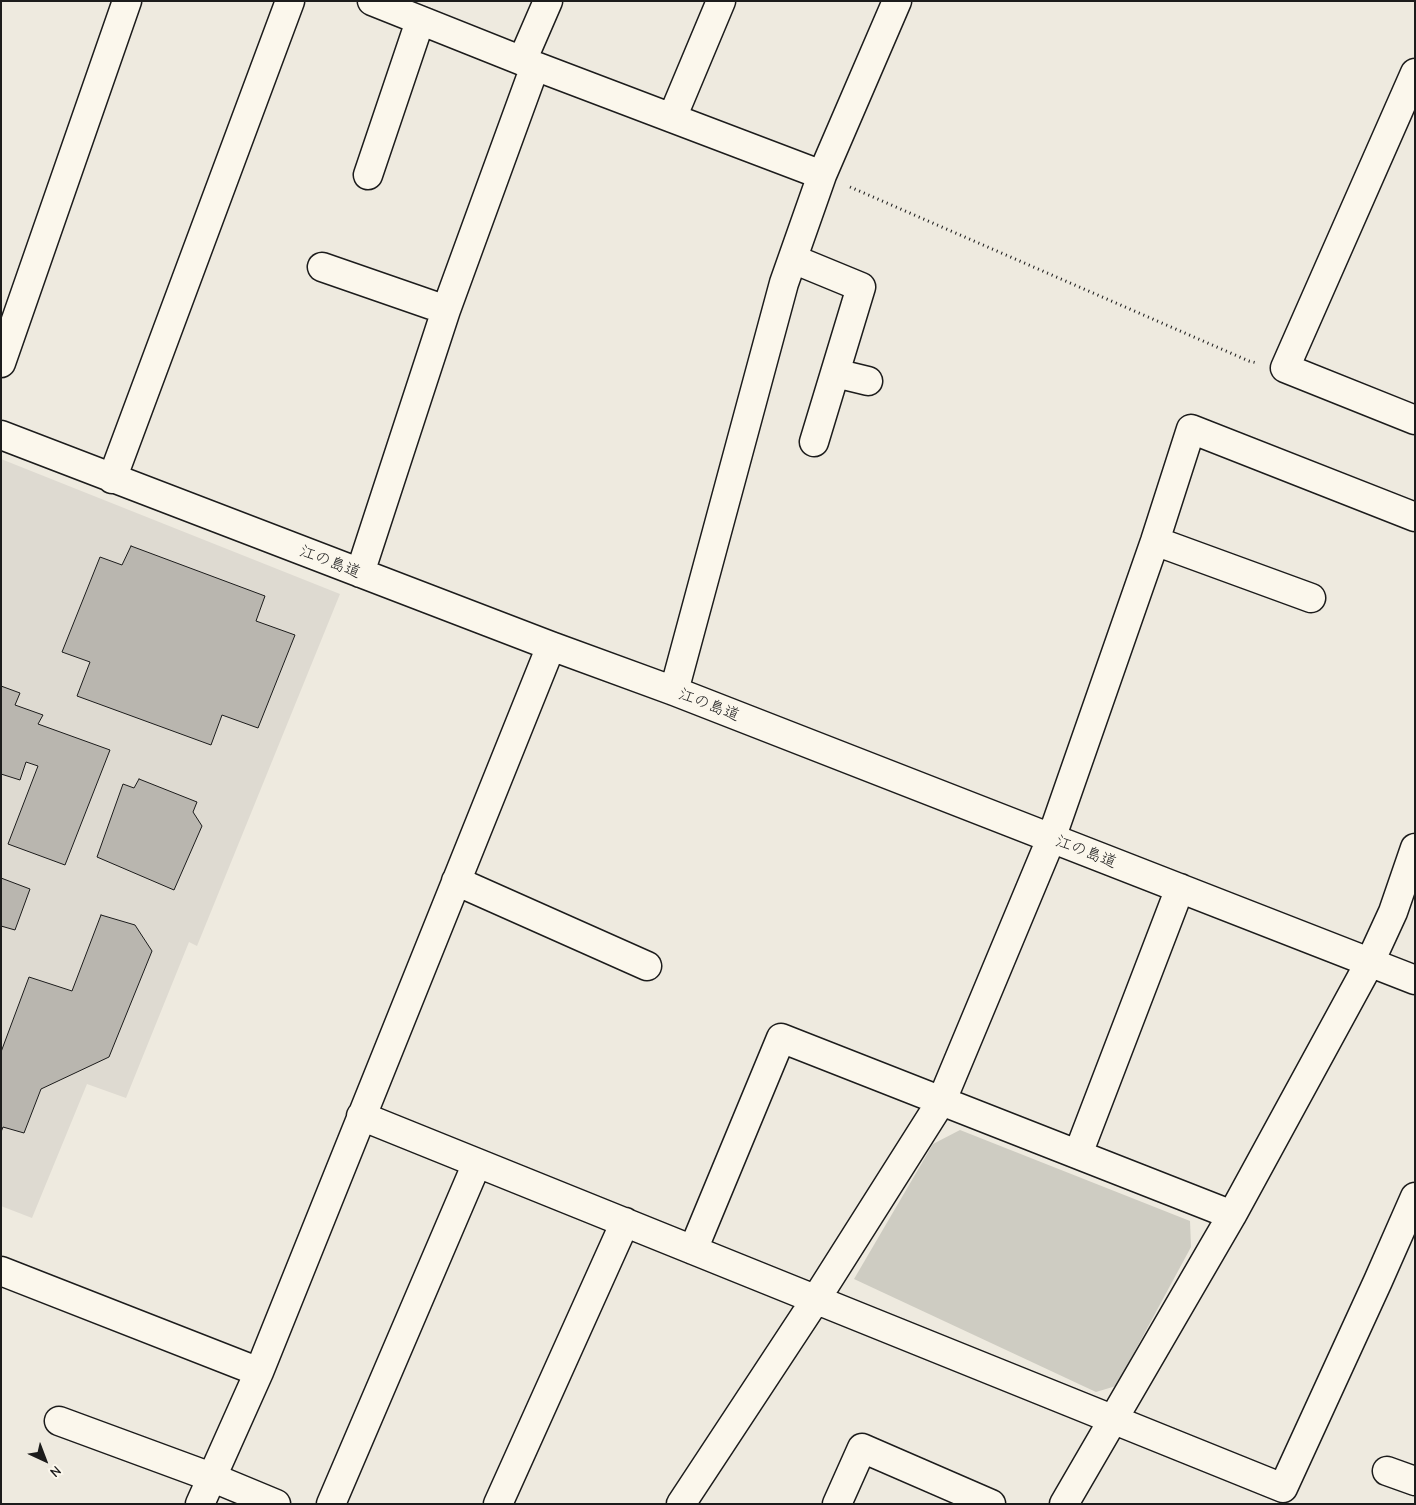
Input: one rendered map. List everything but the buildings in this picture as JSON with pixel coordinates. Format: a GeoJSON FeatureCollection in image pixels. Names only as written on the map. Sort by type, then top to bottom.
{"type":"FeatureCollection","features":[{"type":"Feature","properties":{"kind":"street"},"geometry":{"type":"LineString","coordinates":[[1,362],[127,1]]}},
{"type":"Feature","properties":{"kind":"street"},"geometry":{"type":"LineString","coordinates":[[112,479],[290,1]]}},
{"type":"Feature","properties":{"kind":"street"},"geometry":{"type":"LineString","coordinates":[[372,1],[528,64],[822,175]]}},
{"type":"Feature","properties":{"kind":"street"},"geometry":{"type":"LineString","coordinates":[[360,573],[548,1]]}},
{"type":"Feature","properties":{"kind":"street"},"geometry":{"type":"LineString","coordinates":[[672,118],[721,1]]}},
{"type":"Feature","properties":{"kind":"street"},"geometry":{"type":"LineString","coordinates":[[674,692],[782,293],[822,175],[897,1]]}},
{"type":"Feature","properties":{"kind":"street"},"geometry":{"type":"LineString","coordinates":[[368,175],[420,21]]}},
{"type":"Feature","properties":{"kind":"street"},"geometry":{"type":"LineString","coordinates":[[1415,73],[1285,368],[1415,420]]}},
{"type":"Feature","properties":{"kind":"street"},"geometry":{"type":"LineString","coordinates":[[793,259],[861,287],[814,442]]}},
{"type":"Feature","properties":{"kind":"street"},"geometry":{"type":"LineString","coordinates":[[322,267],[446,310]]}},
{"type":"Feature","properties":{"kind":"street"},"geometry":{"type":"LineString","coordinates":[[835,373],[868,381]]}},
{"type":"Feature","properties":{"kind":"street"},"geometry":{"type":"LineString","coordinates":[[681,1504],[816,1299],[942,1100],[1051,838],[1155,541],[1191,429],[1415,517]]}},
{"type":"Feature","properties":{"kind":"street","name":"江の島道"},"geometry":{"type":"LineString","coordinates":[[1,435],[112,479],[674,692],[1415,980]]}},
{"type":"Feature","properties":{"kind":"street"},"geometry":{"type":"LineString","coordinates":[[1155,541],[1311,598]]}},
{"type":"Feature","properties":{"kind":"street"},"geometry":{"type":"LineString","coordinates":[[200,1504],[259,1372],[551,646]]}},
{"type":"Feature","properties":{"kind":"street"},"geometry":{"type":"LineString","coordinates":[[1064,1504],[1232,1215],[1370,962],[1393,912],[1415,848]]}},
{"type":"Feature","properties":{"kind":"street"},"geometry":{"type":"LineString","coordinates":[[456,881],[647,966]]}},
{"type":"Feature","properties":{"kind":"street"},"geometry":{"type":"LineString","coordinates":[[1078,1154],[1180,888]]}},
{"type":"Feature","properties":{"kind":"street"},"geometry":{"type":"LineString","coordinates":[[693,1250],[781,1038],[1232,1215]]}},
{"type":"Feature","properties":{"kind":"street"},"geometry":{"type":"LineString","coordinates":[[361,1116],[1283,1488],[1415,1197]]}},
{"type":"Feature","properties":{"kind":"street"},"geometry":{"type":"LineString","coordinates":[[331,1504],[477,1163]]}},
{"type":"Feature","properties":{"kind":"street"},"geometry":{"type":"LineString","coordinates":[[498,1504],[625,1222]]}},
{"type":"Feature","properties":{"kind":"street"},"geometry":{"type":"LineString","coordinates":[[1,1271],[259,1372]]}},
{"type":"Feature","properties":{"kind":"street"},"geometry":{"type":"LineString","coordinates":[[59,1421],[211,1477],[276,1504]]}},
{"type":"Feature","properties":{"kind":"street"},"geometry":{"type":"LineString","coordinates":[[837,1504],[862,1448],[991,1504]]}},
{"type":"Feature","properties":{"kind":"street"},"geometry":{"type":"LineString","coordinates":[[1387,1471],[1415,1481]]}},
{"type":"Feature","properties":{"kind":"path"},"geometry":{"type":"LineString","coordinates":[[822,175],[1250,361],[1285,368]]}},
{"type":"Feature","properties":{"kind":"shaded area"},"geometry":{"type":"Polygon","coordinates":[[[1,459],[340,594],[197,946],[189,942],[126,1098],[87,1084],[32,1218],[1,1206],[1,459]]]}},
{"type":"Feature","properties":{"kind":"shaded area"},"geometry":{"type":"Polygon","coordinates":[[[960,1130],[1190,1221],[1191,1247],[1116,1386],[1096,1392],[854,1279],[933,1144],[960,1130]]]}}]}
